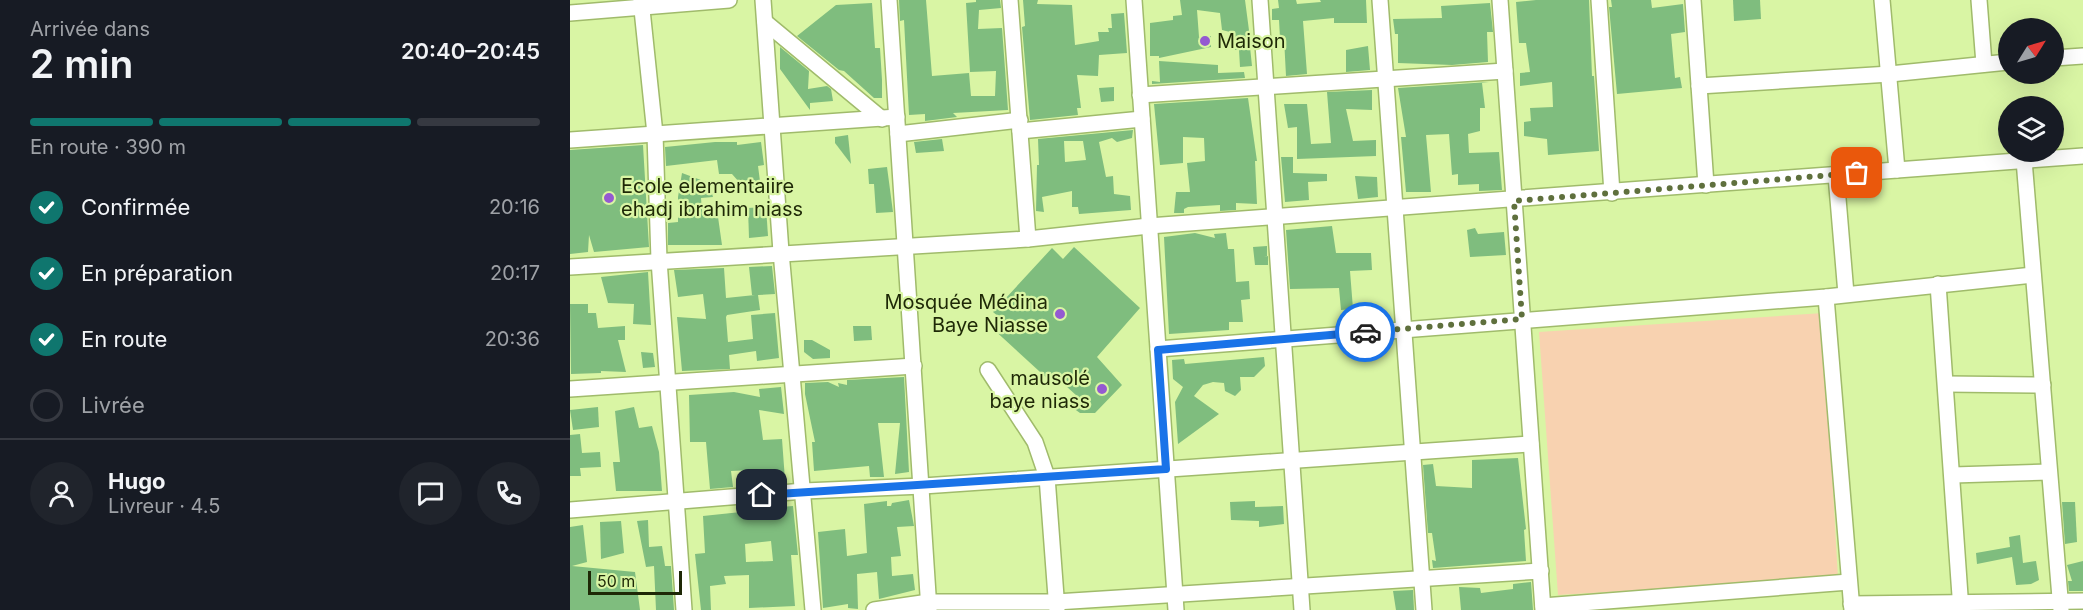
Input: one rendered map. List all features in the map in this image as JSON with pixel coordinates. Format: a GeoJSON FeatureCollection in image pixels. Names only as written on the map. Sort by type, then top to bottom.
{"type":"FeatureCollection","features":[{"type":"Feature","properties":{"kind":"street"},"geometry":{"type":"LineString","coordinates":[[570,13],[641,4],[729,0]]}},
{"type":"Feature","properties":{"kind":"street"},"geometry":{"type":"LineString","coordinates":[[763,0],[781,252],[794,372],[813,610]]}},
{"type":"Feature","properties":{"kind":"street"},"geometry":{"type":"LineString","coordinates":[[889,0],[890,118]]}},
{"type":"Feature","properties":{"kind":"street"},"geometry":{"type":"LineString","coordinates":[[1010,0],[1028,239]]}},
{"type":"Feature","properties":{"kind":"street"},"geometry":{"type":"LineString","coordinates":[[1134,0],[1176,610]]}},
{"type":"Feature","properties":{"kind":"street"},"geometry":{"type":"LineString","coordinates":[[1260,0],[1302,610]]}},
{"type":"Feature","properties":{"kind":"street"},"geometry":{"type":"LineString","coordinates":[[1380,0],[1424,610]]}},
{"type":"Feature","properties":{"kind":"street"},"geometry":{"type":"LineString","coordinates":[[1500,0],[1543,608],[1849,582]]}},
{"type":"Feature","properties":{"kind":"street"},"geometry":{"type":"LineString","coordinates":[[1599,0],[1612,193]]}},
{"type":"Feature","properties":{"kind":"street"},"geometry":{"type":"LineString","coordinates":[[1693,0],[1706,185]]}},
{"type":"Feature","properties":{"kind":"street"},"geometry":{"type":"LineString","coordinates":[[1882,0],[1898,170]]}},
{"type":"Feature","properties":{"kind":"street"},"geometry":{"type":"LineString","coordinates":[[1980,0],[1984,64]]}},
{"type":"Feature","properties":{"kind":"street"},"geometry":{"type":"LineString","coordinates":[[641,4],[655,134],[659,260],[684,610]]}},
{"type":"Feature","properties":{"kind":"street"},"geometry":{"type":"LineString","coordinates":[[765,22],[890,118],[898,134],[929,606]]}},
{"type":"Feature","properties":{"kind":"street"},"geometry":{"type":"LineString","coordinates":[[2064,57],[2083,56]]}},
{"type":"Feature","properties":{"kind":"street"},"geometry":{"type":"LineString","coordinates":[[1699,86],[1890,74],[1998,63]]}},
{"type":"Feature","properties":{"kind":"street"},"geometry":{"type":"LineString","coordinates":[[1140,95],[1265,89],[1504,71]]}},
{"type":"Feature","properties":{"kind":"street"},"geometry":{"type":"LineString","coordinates":[[570,140],[890,118]]}},
{"type":"Feature","properties":{"kind":"street"},"geometry":{"type":"LineString","coordinates":[[898,134],[1142,119]]}},
{"type":"Feature","properties":{"kind":"street"},"geometry":{"type":"LineString","coordinates":[[2064,157],[2083,156]]}},
{"type":"Feature","properties":{"kind":"street"},"geometry":{"type":"LineString","coordinates":[[570,267],[781,252],[1028,239],[1149,226],[1514,201],[1999,162]]}},
{"type":"Feature","properties":{"kind":"street"},"geometry":{"type":"LineString","coordinates":[[2024,162],[2061,607]]}},
{"type":"Feature","properties":{"kind":"street"},"geometry":{"type":"LineString","coordinates":[[1836,175],[1846,294]]}},
{"type":"Feature","properties":{"kind":"street"},"geometry":{"type":"LineString","coordinates":[[1158,350],[1522,319],[1826,297],[2033,275]]}},
{"type":"Feature","properties":{"kind":"street"},"geometry":{"type":"LineString","coordinates":[[1938,284],[1953,475],[1960,607]]}},
{"type":"Feature","properties":{"kind":"street"},"geometry":{"type":"LineString","coordinates":[[1826,297],[1851,607],[2061,607],[2083,601]]}},
{"type":"Feature","properties":{"kind":"street"},"geometry":{"type":"LineString","coordinates":[[570,389],[794,372],[914,366]]}},
{"type":"Feature","properties":{"kind":"street"},"geometry":{"type":"LineString","coordinates":[[988,369],[1035,442],[1047,477],[1056,606]]}},
{"type":"Feature","properties":{"kind":"street"},"geometry":{"type":"LineString","coordinates":[[1946,384],[2043,385]]}},
{"type":"Feature","properties":{"kind":"street"},"geometry":{"type":"LineString","coordinates":[[570,510],[804,491],[922,486],[1531,444]]}},
{"type":"Feature","properties":{"kind":"street"},"geometry":{"type":"LineString","coordinates":[[1953,475],[2049,472]]}},
{"type":"Feature","properties":{"kind":"street"},"geometry":{"type":"LineString","coordinates":[[874,610],[929,606],[1056,606],[1175,594],[1540,571]]}},
{"type":"Feature","properties":{"kind":"shaded area"},"geometry":{"type":"Polygon","coordinates":[[[1823,313],[1838,578],[1558,595],[1539,332],[1823,313]]]}},
{"type":"Feature","properties":{"kind":"building"},"geometry":{"type":"Polygon","coordinates":[[[899,0],[926,0],[932,76],[969,73],[971,96],[995,96],[996,71],[970,72],[966,3],[976,2],[976,0],[1000,0],[1001,8],[979,10],[978,29],[1002,28],[1008,110],[953,113],[957,117],[925,121],[925,114],[909,115],[904,20],[900,21],[899,0]]]}},
{"type":"Feature","properties":{"kind":"building"},"geometry":{"type":"Polygon","coordinates":[[[1023,0],[1038,0],[1037,4],[1072,5],[1075,45],[1099,41],[1098,32],[1109,32],[1108,28],[1112,28],[1111,14],[1124,13],[1127,53],[1099,55],[1098,76],[1077,75],[1081,108],[1077,108],[1078,115],[1030,120],[1022,27],[1025,26],[1023,0]]]}},
{"type":"Feature","properties":{"kind":"building"},"geometry":{"type":"Polygon","coordinates":[[[1180,0],[1245,0],[1250,38],[1253,39],[1253,46],[1250,47],[1252,66],[1240,67],[1239,50],[1235,50],[1234,33],[1222,30],[1220,13],[1197,10],[1199,37],[1211,36],[1211,47],[1159,58],[1159,56],[1150,56],[1150,23],[1173,20],[1173,16],[1182,15],[1180,0]]]}},
{"type":"Feature","properties":{"kind":"building"},"geometry":{"type":"Polygon","coordinates":[[[1278,0],[1296,0],[1297,4],[1321,2],[1320,0],[1366,0],[1367,23],[1334,23],[1334,18],[1303,21],[1307,74],[1286,76],[1284,38],[1280,38],[1279,20],[1272,20],[1272,9],[1279,8],[1278,0]]]}},
{"type":"Feature","properties":{"kind":"building"},"geometry":{"type":"Polygon","coordinates":[[[1589,0],[1592,76],[1594,76],[1599,151],[1548,155],[1547,139],[1524,136],[1524,122],[1531,121],[1530,108],[1553,107],[1552,82],[1520,86],[1520,73],[1530,72],[1526,43],[1519,43],[1516,2],[1589,0]]]}},
{"type":"Feature","properties":{"kind":"building"},"geometry":{"type":"Polygon","coordinates":[[[1611,0],[1651,0],[1652,8],[1683,4],[1685,32],[1671,34],[1675,78],[1680,77],[1682,88],[1617,94],[1609,7],[1612,7],[1611,0]]]}},
{"type":"Feature","properties":{"kind":"building"},"geometry":{"type":"Polygon","coordinates":[[[1733,0],[1760,0],[1761,19],[1734,21],[1733,0]]]}},
{"type":"Feature","properties":{"kind":"building"},"geometry":{"type":"Polygon","coordinates":[[[872,3],[875,48],[880,48],[882,98],[874,98],[844,71],[839,70],[797,36],[836,5],[872,3]]]}},
{"type":"Feature","properties":{"kind":"building"},"geometry":{"type":"Polygon","coordinates":[[[1490,3],[1493,32],[1487,32],[1488,62],[1452,65],[1398,63],[1398,34],[1395,34],[1393,19],[1442,18],[1441,6],[1490,3]]]}},
{"type":"Feature","properties":{"kind":"building"},"geometry":{"type":"Polygon","coordinates":[[[1368,46],[1370,70],[1346,72],[1346,50],[1368,46]]]}},
{"type":"Feature","properties":{"kind":"building"},"geometry":{"type":"Polygon","coordinates":[[[780,47],[809,71],[808,89],[827,86],[831,89],[833,101],[810,103],[810,110],[780,69],[780,47]]]}},
{"type":"Feature","properties":{"kind":"building"},"geometry":{"type":"Polygon","coordinates":[[[1159,61],[1218,65],[1218,73],[1244,72],[1245,78],[1152,84],[1152,81],[1160,82],[1159,61]]]}},
{"type":"Feature","properties":{"kind":"building"},"geometry":{"type":"Polygon","coordinates":[[[1489,82],[1482,83],[1485,108],[1480,108],[1480,131],[1468,134],[1469,153],[1499,152],[1502,190],[1479,191],[1479,184],[1458,185],[1458,174],[1452,175],[1449,134],[1426,135],[1431,192],[1406,192],[1401,137],[1406,137],[1398,88],[1489,82]]]}},
{"type":"Feature","properties":{"kind":"building"},"geometry":{"type":"Polygon","coordinates":[[[1114,87],[1114,101],[1101,102],[1099,88],[1114,87]]]}},
{"type":"Feature","properties":{"kind":"building"},"geometry":{"type":"Polygon","coordinates":[[[1372,90],[1372,110],[1346,109],[1353,141],[1376,140],[1376,156],[1297,159],[1297,127],[1288,128],[1284,104],[1307,104],[1311,144],[1331,143],[1327,92],[1372,90]]]}},
{"type":"Feature","properties":{"kind":"building"},"geometry":{"type":"Polygon","coordinates":[[[1248,98],[1257,161],[1255,161],[1257,204],[1236,203],[1236,210],[1220,211],[1220,205],[1188,207],[1184,209],[1184,213],[1174,213],[1176,192],[1190,192],[1187,163],[1205,161],[1204,138],[1183,137],[1183,163],[1160,165],[1154,104],[1248,98]]]}},
{"type":"Feature","properties":{"kind":"building"},"geometry":{"type":"Polygon","coordinates":[[[1133,130],[1132,138],[1117,142],[1112,138],[1099,142],[1106,177],[1113,176],[1114,194],[1130,196],[1131,210],[1079,214],[1078,207],[1072,207],[1072,191],[1042,197],[1044,212],[1036,211],[1038,139],[1133,130]],[[1064,141],[1065,162],[1086,160],[1083,141],[1064,141]]]}},
{"type":"Feature","properties":{"kind":"building"},"geometry":{"type":"Polygon","coordinates":[[[848,135],[851,164],[835,143],[835,137],[848,135]]]}},
{"type":"Feature","properties":{"kind":"building"},"geometry":{"type":"Polygon","coordinates":[[[942,139],[944,151],[916,153],[914,142],[942,139]]]}},
{"type":"Feature","properties":{"kind":"building"},"geometry":{"type":"Polygon","coordinates":[[[737,142],[737,145],[761,142],[764,165],[758,166],[761,189],[747,191],[732,174],[719,174],[717,160],[666,166],[665,147],[737,142]]]}},
{"type":"Feature","properties":{"kind":"building","name":"Ecole elementaiire ehadj ibrahim niass"},"geometry":{"type":"Polygon","coordinates":[[[643,145],[649,247],[594,252],[589,235],[588,252],[570,254],[570,150],[643,145]]]}},
{"type":"Feature","properties":{"kind":"building"},"geometry":{"type":"Polygon","coordinates":[[[1281,157],[1293,157],[1293,173],[1327,174],[1327,181],[1308,182],[1309,200],[1285,202],[1281,157]]]}},
{"type":"Feature","properties":{"kind":"building"},"geometry":{"type":"Polygon","coordinates":[[[887,167],[893,212],[876,213],[874,184],[869,184],[868,169],[887,167]]]}},
{"type":"Feature","properties":{"kind":"building"},"geometry":{"type":"Polygon","coordinates":[[[682,173],[709,183],[713,197],[701,198],[702,211],[717,210],[722,245],[668,245],[668,223],[678,222],[678,197],[682,173]]]}},
{"type":"Feature","properties":{"kind":"building"},"geometry":{"type":"Polygon","coordinates":[[[1355,176],[1377,177],[1378,197],[1358,199],[1355,176]]]}},
{"type":"Feature","properties":{"kind":"building"},"geometry":{"type":"Polygon","coordinates":[[[766,207],[768,236],[749,238],[748,208],[766,207]]]}},
{"type":"Feature","properties":{"kind":"building"},"geometry":{"type":"Polygon","coordinates":[[[1332,226],[1336,253],[1371,253],[1372,270],[1350,271],[1353,309],[1341,310],[1339,288],[1290,289],[1286,230],[1332,226]]]}},
{"type":"Feature","properties":{"kind":"building"},"geometry":{"type":"Polygon","coordinates":[[[1475,228],[1478,234],[1504,232],[1506,255],[1470,257],[1467,230],[1475,228]]]}},
{"type":"Feature","properties":{"kind":"building"},"geometry":{"type":"Polygon","coordinates":[[[1195,233],[1215,238],[1214,234],[1226,233],[1228,249],[1234,249],[1236,282],[1249,281],[1250,299],[1241,300],[1243,322],[1229,322],[1229,330],[1169,334],[1164,237],[1195,233]]]}},
{"type":"Feature","properties":{"kind":"building"},"geometry":{"type":"Polygon","coordinates":[[[1267,246],[1267,256],[1264,257],[1268,256],[1268,265],[1255,265],[1253,247],[1267,246]]]}},
{"type":"Feature","properties":{"kind":"building","name":"Mosquée Médina Baye Niasse"},"geometry":{"type":"Polygon","coordinates":[[[1074,247],[1140,308],[1097,357],[1122,385],[1095,413],[1080,413],[1069,405],[1077,396],[1056,377],[1051,382],[991,327],[999,317],[993,312],[1052,248],[1063,259],[1074,247]]]}},
{"type":"Feature","properties":{"kind":"building"},"geometry":{"type":"Polygon","coordinates":[[[772,266],[775,294],[758,295],[760,310],[726,317],[728,342],[753,339],[751,315],[775,313],[779,358],[757,361],[756,351],[729,355],[730,369],[682,371],[677,317],[706,319],[703,294],[678,297],[674,270],[724,268],[726,298],[755,295],[752,295],[749,267],[772,266]]]}},
{"type":"Feature","properties":{"kind":"building"},"geometry":{"type":"Polygon","coordinates":[[[648,272],[651,325],[633,324],[634,304],[608,303],[601,277],[648,272]]]}},
{"type":"Feature","properties":{"kind":"building"},"geometry":{"type":"Polygon","coordinates":[[[570,304],[588,304],[588,313],[596,313],[598,328],[625,326],[625,340],[618,340],[626,372],[601,371],[601,373],[571,374],[570,304]]]}},
{"type":"Feature","properties":{"kind":"building"},"geometry":{"type":"Polygon","coordinates":[[[853,326],[871,326],[872,340],[854,341],[853,326]]]}},
{"type":"Feature","properties":{"kind":"building"},"geometry":{"type":"Polygon","coordinates":[[[804,340],[812,340],[830,350],[830,358],[813,359],[804,352],[804,340]]]}},
{"type":"Feature","properties":{"kind":"building"},"geometry":{"type":"Polygon","coordinates":[[[641,352],[653,353],[655,367],[643,368],[641,352]]]}},
{"type":"Feature","properties":{"kind":"building"},"geometry":{"type":"Polygon","coordinates":[[[1264,357],[1265,366],[1254,377],[1240,377],[1241,390],[1235,396],[1225,391],[1224,383],[1213,382],[1203,385],[1194,396],[1219,414],[1178,444],[1175,402],[1183,387],[1173,379],[1172,360],[1184,359],[1185,364],[1264,357]]]}},
{"type":"Feature","properties":{"kind":"building"},"geometry":{"type":"Polygon","coordinates":[[[904,377],[909,472],[895,474],[900,423],[878,423],[884,477],[870,477],[869,466],[814,471],[812,442],[815,442],[805,394],[805,383],[828,382],[839,387],[838,383],[847,385],[847,380],[904,377]]]}},
{"type":"Feature","properties":{"kind":"building"},"geometry":{"type":"Polygon","coordinates":[[[781,387],[784,414],[759,410],[763,440],[782,439],[785,480],[753,483],[752,470],[731,471],[733,487],[710,489],[706,442],[690,442],[689,395],[734,392],[760,397],[759,389],[781,387]]]}},
{"type":"Feature","properties":{"kind":"building"},"geometry":{"type":"Polygon","coordinates":[[[598,407],[599,427],[573,430],[570,410],[598,407]]]}},
{"type":"Feature","properties":{"kind":"building"},"geometry":{"type":"Polygon","coordinates":[[[634,407],[639,428],[652,426],[659,452],[662,491],[616,491],[613,462],[620,462],[615,411],[634,407]]]}},
{"type":"Feature","properties":{"kind":"building"},"geometry":{"type":"Polygon","coordinates":[[[580,434],[582,453],[600,452],[601,467],[580,468],[581,476],[570,476],[570,435],[580,434]]]}},
{"type":"Feature","properties":{"kind":"building"},"geometry":{"type":"Polygon","coordinates":[[[1518,458],[1526,529],[1524,530],[1526,561],[1433,568],[1432,560],[1436,561],[1432,533],[1428,533],[1423,465],[1433,464],[1436,486],[1472,488],[1472,460],[1518,458]]]}},
{"type":"Feature","properties":{"kind":"building"},"geometry":{"type":"Polygon","coordinates":[[[909,500],[914,526],[897,527],[901,556],[891,557],[892,576],[913,574],[915,590],[879,599],[877,572],[857,574],[858,609],[848,608],[848,604],[823,608],[818,532],[845,529],[847,556],[867,553],[864,504],[887,501],[887,506],[891,506],[892,503],[909,500]]]}},
{"type":"Feature","properties":{"kind":"building"},"geometry":{"type":"Polygon","coordinates":[[[1255,501],[1255,507],[1283,506],[1284,524],[1259,527],[1259,521],[1231,520],[1230,502],[1255,501]]]}},
{"type":"Feature","properties":{"kind":"building"},"geometry":{"type":"Polygon","coordinates":[[[2062,502],[2075,502],[2077,542],[2065,544],[2062,502]]]}},
{"type":"Feature","properties":{"kind":"building"},"geometry":{"type":"Polygon","coordinates":[[[793,506],[798,555],[791,555],[795,606],[749,608],[749,575],[724,576],[726,584],[710,586],[711,610],[701,610],[695,554],[705,553],[703,516],[741,512],[742,517],[768,508],[793,506]],[[771,541],[745,544],[746,562],[773,561],[771,541]]]}},
{"type":"Feature","properties":{"kind":"building"},"geometry":{"type":"Polygon","coordinates":[[[648,520],[649,547],[662,546],[665,566],[671,566],[674,610],[656,610],[654,566],[646,567],[637,521],[648,520]]]}},
{"type":"Feature","properties":{"kind":"building"},"geometry":{"type":"Polygon","coordinates":[[[621,521],[624,553],[601,559],[600,522],[621,521]]]}},
{"type":"Feature","properties":{"kind":"building"},"geometry":{"type":"Polygon","coordinates":[[[583,525],[587,562],[572,566],[635,572],[640,610],[570,610],[570,527],[583,525]]]}},
{"type":"Feature","properties":{"kind":"building"},"geometry":{"type":"Polygon","coordinates":[[[2020,535],[2023,563],[2036,561],[2039,580],[2031,584],[2016,585],[2012,557],[1977,564],[1976,553],[2010,547],[2009,537],[2020,535]]]}},
{"type":"Feature","properties":{"kind":"building"},"geometry":{"type":"Polygon","coordinates":[[[2083,561],[2083,591],[2069,591],[2068,581],[2072,581],[2067,565],[2083,561]]]}},
{"type":"Feature","properties":{"kind":"building"},"geometry":{"type":"Polygon","coordinates":[[[1531,582],[1533,610],[1461,610],[1459,587],[1480,588],[1481,593],[1513,589],[1513,584],[1531,582]]]}},
{"type":"Feature","properties":{"kind":"building"},"geometry":{"type":"Polygon","coordinates":[[[1413,590],[1414,610],[1396,610],[1393,591],[1413,590]]]}},
{"type":"Feature","properties":{"kind":"way so far"},"geometry":{"type":"LineString","coordinates":[[1365,332],[1522,319],[1514,201],[1857,173]]}},
{"type":"Feature","properties":{"kind":"place","name":"Maison"},"geometry":{"type":"Point","coordinates":[1205,41]}},
{"type":"Feature","properties":{"kind":"place","name":"Ecole elementaiire ehadj ibrahim niass"},"geometry":{"type":"Point","coordinates":[609,198]}},
{"type":"Feature","properties":{"kind":"place","name":"Mosquée Médina Baye Niasse"},"geometry":{"type":"Point","coordinates":[1060,314]}},
{"type":"Feature","properties":{"kind":"place","name":"mausolé baye niass"},"geometry":{"type":"Point","coordinates":[1102,389]}},
{"type":"Feature","properties":{"kind":"route"},"geometry":{"type":"LineString","coordinates":[[762,495],[1166,469],[1158,350],[1365,332]]}}]}
